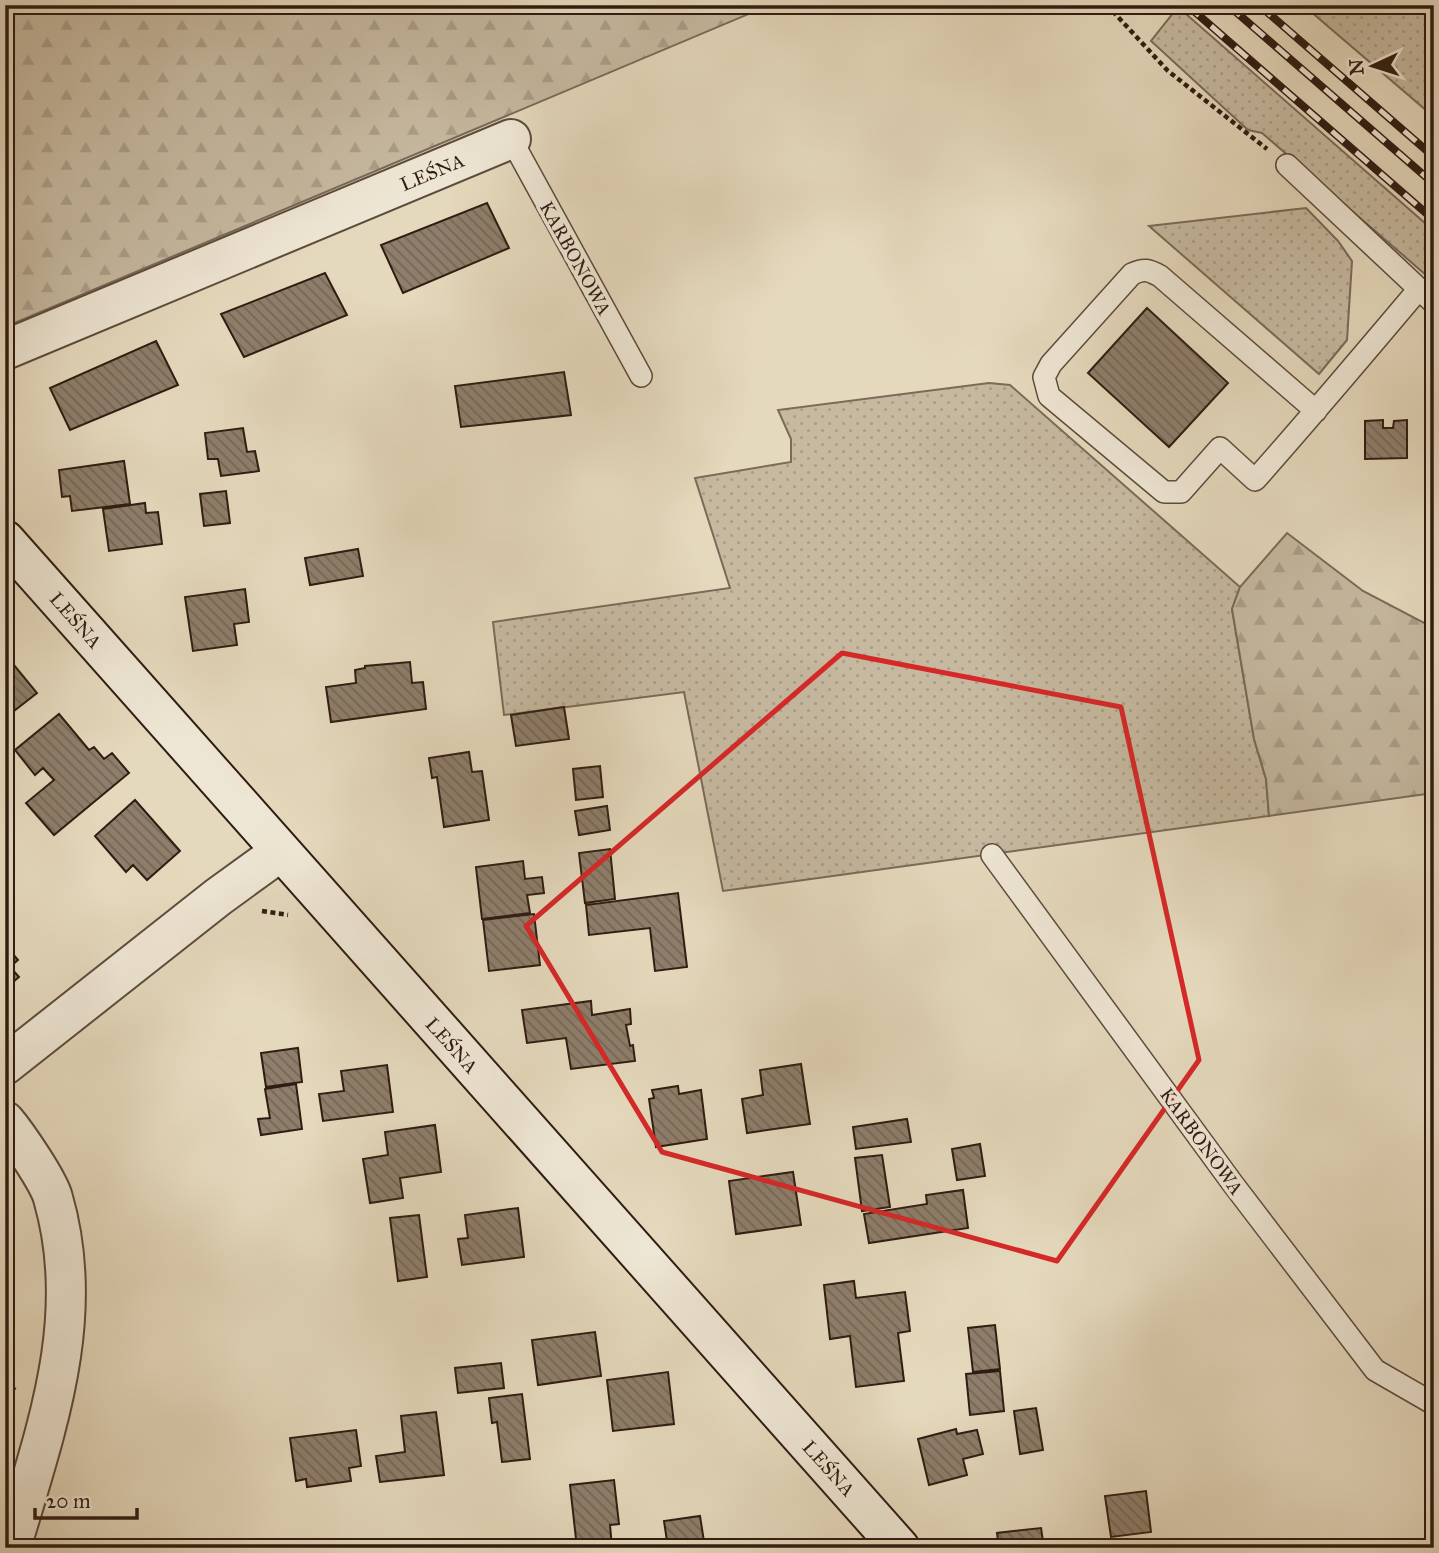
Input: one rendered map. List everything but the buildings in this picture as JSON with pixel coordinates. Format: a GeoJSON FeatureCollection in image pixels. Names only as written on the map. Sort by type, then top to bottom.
{"type":"FeatureCollection","features":[{"type":"Feature","properties":{"kind":"street","name":"LEŚNA"},"geometry":{"type":"LineString","coordinates":[[5,350],[511,139]]}},
{"type":"Feature","properties":{"kind":"street","name":"LEŚNA"},"geometry":{"type":"LineString","coordinates":[[5,540],[900,1548]]}},
{"type":"Feature","properties":{"kind":"street"},"geometry":{"type":"LineString","coordinates":[[5,1065],[218,897],[280,852]]}},
{"type":"Feature","properties":{"kind":"street"},"geometry":{"type":"LineString","coordinates":[[5,1121],[53,1196],[64,1255],[67,1313],[53,1405],[11,1548]]}},
{"type":"Feature","properties":{"kind":"lane","name":"KARBONOWA"},"geometry":{"type":"LineString","coordinates":[[511,139],[641,376]]}},
{"type":"Feature","properties":{"kind":"lane"},"geometry":{"type":"LineString","coordinates":[[1287,165],[1426,296],[1316,411],[1255,480],[1220,448],[1181,492],[1164,492],[1049,396],[1044,377],[1051,364],[1132,274],[1148,270],[1160,276],[1316,411]]}},
{"type":"Feature","properties":{"kind":"lane","name":"KARBONOWA"},"geometry":{"type":"LineString","coordinates":[[992,855],[1233,1184],[1376,1370],[1434,1404]]}},
{"type":"Feature","properties":{"kind":"path"},"geometry":{"type":"LineString","coordinates":[[1107,5],[1168,71],[1287,165]]}},
{"type":"Feature","properties":{"kind":"highlighted area"},"geometry":{"type":"Polygon","coordinates":[[[842,653],[1121,707],[1199,1060],[1057,1261],[662,1152],[526,926],[842,653]]]}},
{"type":"Feature","properties":{"kind":"green space"},"geometry":{"type":"Polygon","coordinates":[[[5,5],[770,5],[5,327],[5,5]]]}},
{"type":"Feature","properties":{"kind":"green space"},"geometry":{"type":"Polygon","coordinates":[[[1303,5],[1434,5],[1434,117],[1303,5]]]}},
{"type":"Feature","properties":{"kind":"green space"},"geometry":{"type":"Polygon","coordinates":[[[1178,7],[1434,231],[1434,282],[1262,133],[1248,130],[1151,41],[1178,7]]]}},
{"type":"Feature","properties":{"kind":"green space"},"geometry":{"type":"Polygon","coordinates":[[[1306,208],[1338,241],[1352,261],[1347,340],[1319,374],[1149,226],[1306,208]]]}},
{"type":"Feature","properties":{"kind":"green space"},"geometry":{"type":"Polygon","coordinates":[[[989,383],[1010,385],[1240,587],[1232,609],[1254,739],[1266,779],[1269,816],[723,891],[684,692],[504,715],[493,622],[730,588],[695,478],[791,462],[791,439],[778,410],[989,383]]]}},
{"type":"Feature","properties":{"kind":"green space"},"geometry":{"type":"Polygon","coordinates":[[[1287,533],[1363,591],[1434,628],[1434,793],[1269,816],[1266,779],[1254,739],[1232,609],[1240,587],[1287,533]]]}},
{"type":"Feature","properties":{"kind":"railway"},"geometry":{"type":"LineString","coordinates":[[1187,5],[1434,220]]}},
{"type":"Feature","properties":{"kind":"railway"},"geometry":{"type":"LineString","coordinates":[[1228,5],[1434,184]]}},
{"type":"Feature","properties":{"kind":"railway"},"geometry":{"type":"LineString","coordinates":[[1259,5],[1434,157]]}}]}
